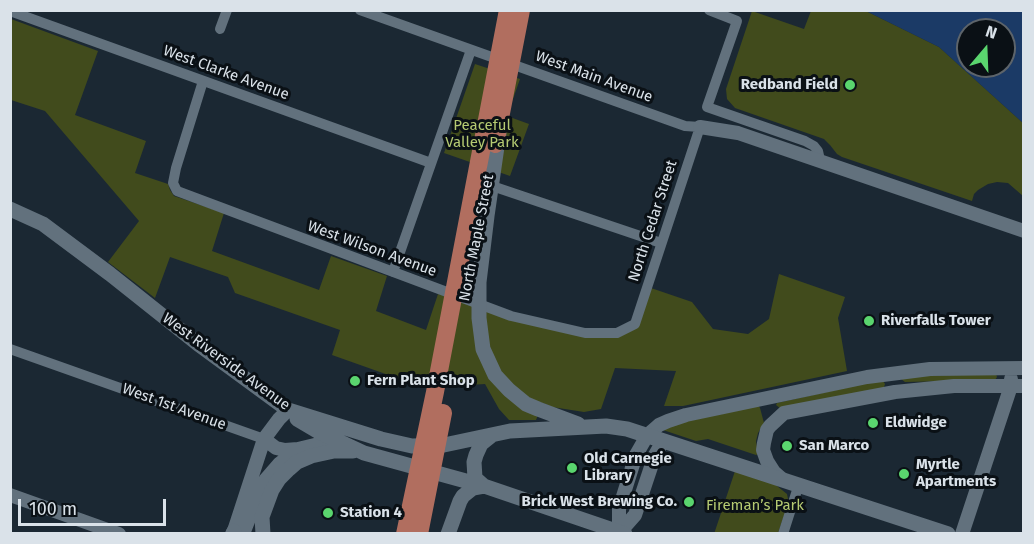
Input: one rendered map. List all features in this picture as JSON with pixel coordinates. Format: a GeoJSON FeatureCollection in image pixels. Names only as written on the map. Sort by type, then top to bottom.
{"type":"FeatureCollection","features":[{"type":"Feature","properties":{"kind":"main road","name":"North Maple Street"},"geometry":{"type":"LineString","coordinates":[[441,393],[508,10]]}},
{"type":"Feature","properties":{"kind":"main road","name":"North Maple Street"},"geometry":{"type":"LineString","coordinates":[[441,393],[521,10]]}},
{"type":"Feature","properties":{"kind":"main road"},"geometry":{"type":"LineString","coordinates":[[504,100],[482,260],[478,318],[483,349],[495,375],[526,404],[584,426]]}},
{"type":"Feature","properties":{"kind":"main road","name":"West Riverside Avenue"},"geometry":{"type":"LineString","coordinates":[[11,212],[43,224],[198,344],[288,410],[381,439],[412,446],[444,445],[510,431],[584,426],[627,429],[948,534]]}},
{"type":"Feature","properties":{"kind":"main road"},"geometry":{"type":"LineString","coordinates":[[405,534],[441,393]]}},
{"type":"Feature","properties":{"kind":"main road"},"geometry":{"type":"LineString","coordinates":[[419,534],[441,393]]}},
{"type":"Feature","properties":{"kind":"main road"},"geometry":{"type":"LineString","coordinates":[[288,410],[305,424],[364,453],[484,486],[621,533]]}},
{"type":"Feature","properties":{"kind":"main road"},"geometry":{"type":"LineString","coordinates":[[484,486],[475,478],[474,462],[482,444],[491,435]]}},
{"type":"Feature","properties":{"kind":"main road"},"geometry":{"type":"LineString","coordinates":[[263,534],[262,517],[272,490],[289,469],[304,459],[319,454],[341,451],[364,453]]}},
{"type":"Feature","properties":{"kind":"main road"},"geometry":{"type":"LineString","coordinates":[[448,534],[463,496],[473,488],[484,486]]}},
{"type":"Feature","properties":{"kind":"street"},"geometry":{"type":"LineString","coordinates":[[220,29],[227,10]]}},
{"type":"Feature","properties":{"kind":"street","name":"West Main Avenue"},"geometry":{"type":"LineString","coordinates":[[360,10],[685,126],[738,133],[1023,231]]}},
{"type":"Feature","properties":{"kind":"street","name":"West Main Avenue"},"geometry":{"type":"LineString","coordinates":[[710,10],[737,21],[707,107],[805,141],[814,146],[820,160]]}},
{"type":"Feature","properties":{"kind":"street","name":"West Clarke Avenue"},"geometry":{"type":"LineString","coordinates":[[10,11],[431,163]]}},
{"type":"Feature","properties":{"kind":"street"},"geometry":{"type":"LineString","coordinates":[[393,272],[471,50]]}},
{"type":"Feature","properties":{"kind":"street","name":"West Wilson Avenue"},"geometry":{"type":"LineString","coordinates":[[203,81],[174,180],[177,191],[184,195],[511,316],[585,333],[617,333],[635,324]]}},
{"type":"Feature","properties":{"kind":"street","name":"North Cedar Street"},"geometry":{"type":"LineString","coordinates":[[635,324],[699,127]]}},
{"type":"Feature","properties":{"kind":"street"},"geometry":{"type":"LineString","coordinates":[[495,187],[661,243]]}},
{"type":"Feature","properties":{"kind":"street","name":"West 1st Avenue"},"geometry":{"type":"LineString","coordinates":[[10,349],[264,439],[276,448],[298,449],[327,442],[339,442]]}},
{"type":"Feature","properties":{"kind":"street"},"geometry":{"type":"LineString","coordinates":[[621,533],[619,509],[636,455],[647,435],[659,425],[686,415],[848,380],[930,369],[1017,368],[1017,386],[962,534]]}},
{"type":"Feature","properties":{"kind":"street"},"geometry":{"type":"LineString","coordinates":[[891,374],[895,392]]}},
{"type":"Feature","properties":{"kind":"street"},"geometry":{"type":"LineString","coordinates":[[782,479],[767,462],[764,443],[767,430],[784,413],[895,392],[954,386],[1017,386]]}},
{"type":"Feature","properties":{"kind":"street"},"geometry":{"type":"LineString","coordinates":[[780,395],[784,413]]}},
{"type":"Feature","properties":{"kind":"street"},"geometry":{"type":"LineString","coordinates":[[235,533],[264,439],[288,410]]}},
{"type":"Feature","properties":{"kind":"street"},"geometry":{"type":"LineString","coordinates":[[621,533],[635,515],[655,455],[663,441]]}},
{"type":"Feature","properties":{"kind":"street"},"geometry":{"type":"LineString","coordinates":[[235,533],[266,478],[298,449]]}},
{"type":"Feature","properties":{"kind":"street"},"geometry":{"type":"LineString","coordinates":[[783,534],[799,484]]}},
{"type":"Feature","properties":{"kind":"street"},"geometry":{"type":"LineString","coordinates":[[10,495],[119,534]]}},
{"type":"Feature","properties":{"kind":"green space"},"geometry":{"type":"Polygon","coordinates":[[[752,11],[804,29],[811,11],[866,11],[939,47],[956,62],[956,78],[973,78],[1023,123],[1023,196],[1008,183],[997,182],[978,190],[972,201],[842,157],[824,139],[735,108],[727,99],[726,89],[752,11]]]}},
{"type":"Feature","properties":{"kind":"green space"},"geometry":{"type":"Polygon","coordinates":[[[11,19],[98,51],[75,115],[146,141],[135,173],[168,184],[174,196],[224,213],[212,251],[319,290],[331,256],[387,276],[376,311],[426,330],[438,294],[585,336],[636,326],[651,288],[692,302],[713,329],[748,334],[769,319],[779,274],[845,297],[838,318],[847,371],[683,406],[664,406],[676,371],[615,368],[601,409],[584,412],[552,407],[543,403],[536,420],[509,420],[499,409],[485,384],[425,388],[332,355],[340,330],[235,293],[228,277],[170,257],[155,298],[108,262],[139,221],[45,111],[11,100],[11,19]]]}},
{"type":"Feature","properties":{"kind":"green space","name":"Peaceful Valley Park"},"geometry":{"type":"Polygon","coordinates":[[[475,64],[520,79],[507,116],[529,124],[510,176],[444,153],[475,64]]]}},
{"type":"Feature","properties":{"kind":"green space"},"geometry":{"type":"Polygon","coordinates":[[[996,374],[995,380],[905,382],[901,379],[902,376],[996,374]]]}},
{"type":"Feature","properties":{"kind":"green space"},"geometry":{"type":"Polygon","coordinates":[[[880,380],[885,384],[882,389],[781,409],[776,405],[777,403],[880,380]]]}},
{"type":"Feature","properties":{"kind":"green space"},"geometry":{"type":"Polygon","coordinates":[[[758,405],[764,423],[756,441],[758,454],[756,455],[708,439],[696,441],[663,430],[676,422],[758,405]]]}},
{"type":"Feature","properties":{"kind":"green space","name":"Fireman’s Park"},"geometry":{"type":"Polygon","coordinates":[[[735,471],[772,482],[787,494],[788,504],[778,533],[714,534],[735,471]]]}},
{"type":"Feature","properties":{"kind":"water"},"geometry":{"type":"Polygon","coordinates":[[[866,11],[1023,11],[1023,123],[973,78],[1016,78],[1016,18],[956,18],[956,62],[939,47],[866,11]]]}},
{"type":"Feature","properties":{"kind":"place","name":"Redband Field"},"geometry":{"type":"Point","coordinates":[850,85]}},
{"type":"Feature","properties":{"kind":"place","name":"Riverfalls Tower"},"geometry":{"type":"Point","coordinates":[869,321]}},
{"type":"Feature","properties":{"kind":"place","name":"Fern Plant Shop"},"geometry":{"type":"Point","coordinates":[355,381]}},
{"type":"Feature","properties":{"kind":"place","name":"Eldwidge"},"geometry":{"type":"Point","coordinates":[873,423]}},
{"type":"Feature","properties":{"kind":"place","name":"San Marco"},"geometry":{"type":"Point","coordinates":[787,446]}},
{"type":"Feature","properties":{"kind":"place","name":"Old Carnegie Library"},"geometry":{"type":"Point","coordinates":[572,468]}},
{"type":"Feature","properties":{"kind":"place","name":"Myrtle Apartments"},"geometry":{"type":"Point","coordinates":[904,474]}},
{"type":"Feature","properties":{"kind":"place","name":"Brick West Brewing Co."},"geometry":{"type":"Point","coordinates":[689,502]}},
{"type":"Feature","properties":{"kind":"place","name":"Station 4"},"geometry":{"type":"Point","coordinates":[328,513]}}]}
